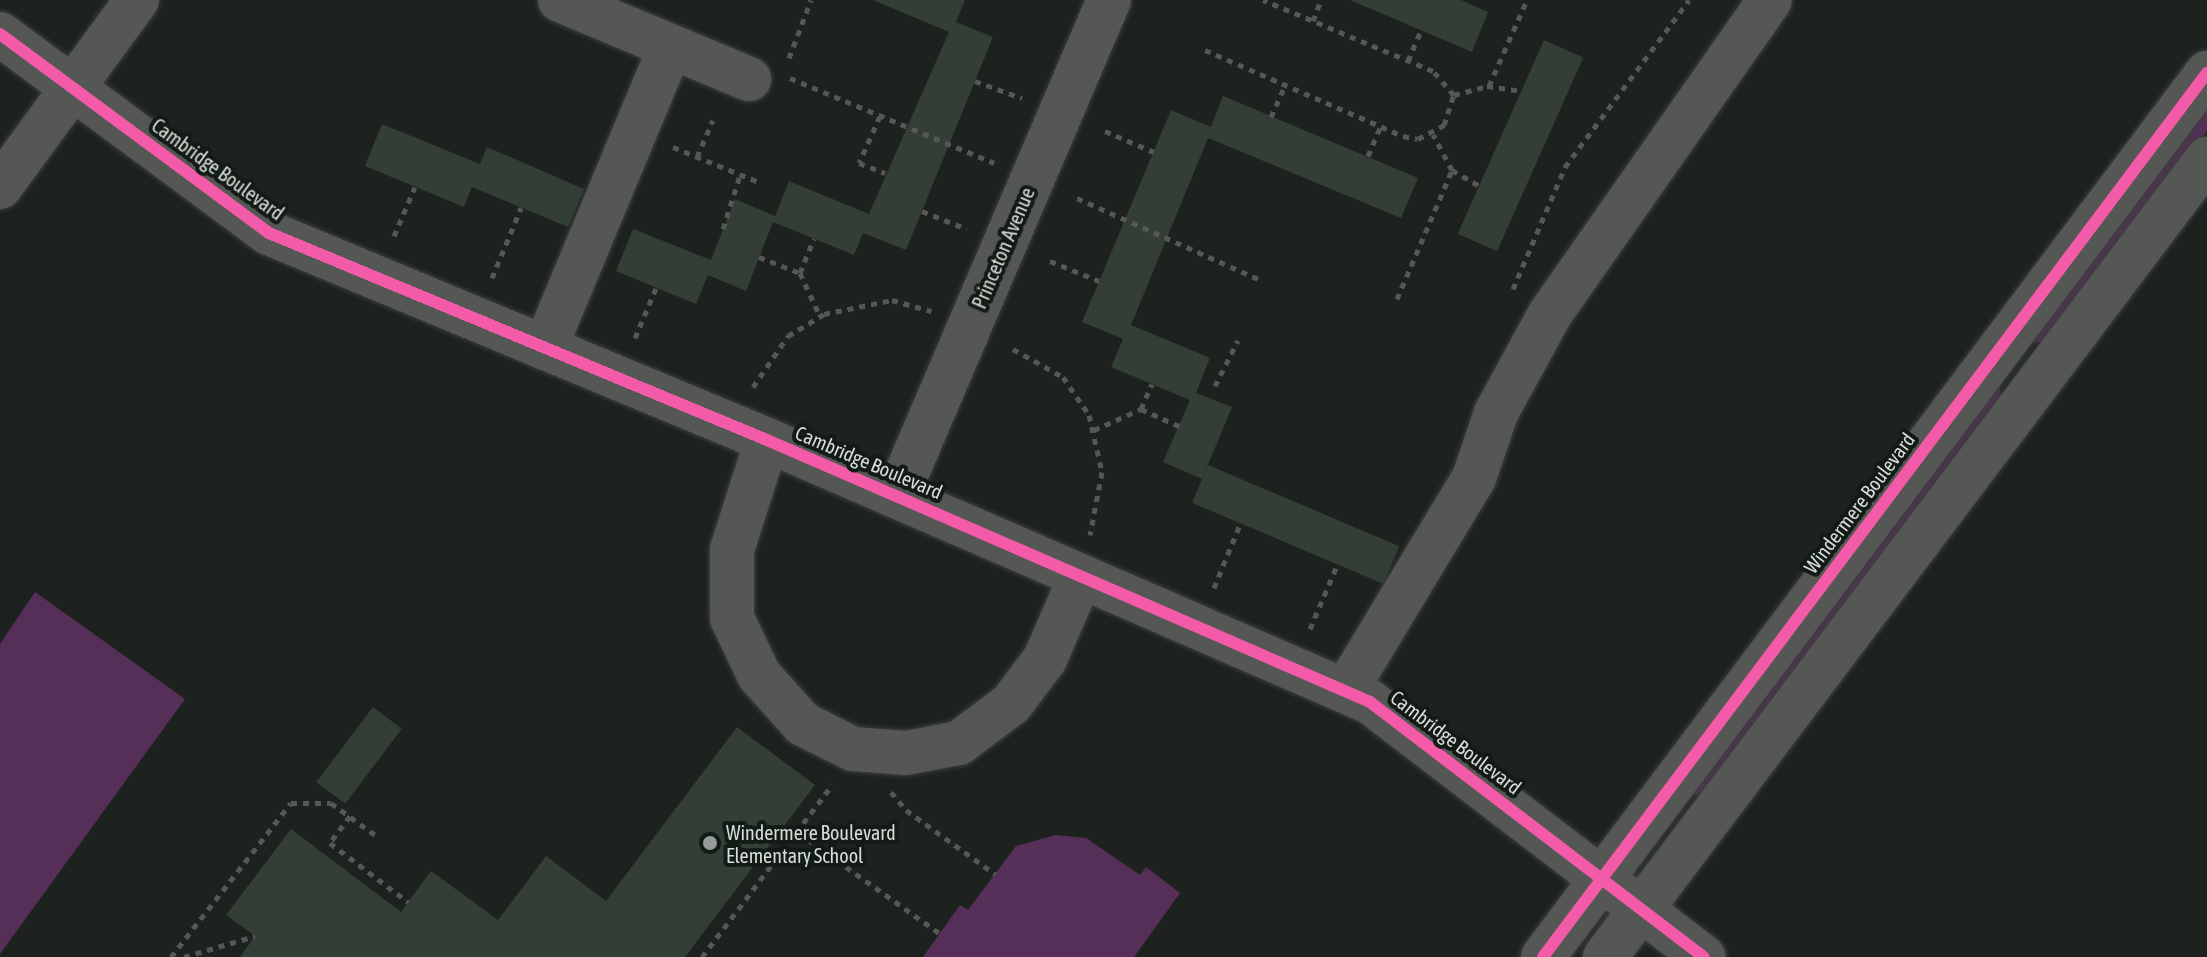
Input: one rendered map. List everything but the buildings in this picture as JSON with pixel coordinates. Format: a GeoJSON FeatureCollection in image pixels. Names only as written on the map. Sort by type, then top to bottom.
{"type":"FeatureCollection","features":[{"type":"Feature","properties":{"kind":"street"},"geometry":{"type":"LineString","coordinates":[[0,187],[137,0]]}},
{"type":"Feature","properties":{"kind":"street"},"geometry":{"type":"LineString","coordinates":[[560,0],[670,47],[769,79]]}},
{"type":"Feature","properties":{"kind":"street","name":"Princeton Avenue"},"geometry":{"type":"LineString","coordinates":[[897,496],[1109,0]]}},
{"type":"Feature","properties":{"kind":"street"},"geometry":{"type":"LineString","coordinates":[[1346,690],[1474,478],[1496,413],[1550,314],[1770,0]]}},
{"type":"Feature","properties":{"kind":"street","name":"Cambridge Boulevard"},"geometry":{"type":"LineString","coordinates":[[0,34],[269,233],[897,496],[1086,556],[1346,690],[1704,957]]}},
{"type":"Feature","properties":{"kind":"street"},"geometry":{"type":"LineString","coordinates":[[545,348],[670,47]]}},
{"type":"Feature","properties":{"kind":"street","name":"Windermere Boulevard"},"geometry":{"type":"LineString","coordinates":[[1543,957],[2207,73]]}},
{"type":"Feature","properties":{"kind":"street"},"geometry":{"type":"LineString","coordinates":[[1605,957],[2207,159]]}},
{"type":"Feature","properties":{"kind":"street"},"geometry":{"type":"LineString","coordinates":[[2000,349],[2041,379]]}},
{"type":"Feature","properties":{"kind":"street"},"geometry":{"type":"LineString","coordinates":[[767,440],[732,550],[732,618],[759,675],[803,724],[853,749],[906,753],[959,743],[1011,704],[1045,659],[1086,556]]}},
{"type":"Feature","properties":{"kind":"path"},"geometry":{"type":"LineString","coordinates":[[789,58],[811,0]]}},
{"type":"Feature","properties":{"kind":"path"},"geometry":{"type":"LineString","coordinates":[[1205,50],[1418,139],[1433,135],[1452,113],[1454,95],[1448,82],[1408,61],[1263,0]]}},
{"type":"Feature","properties":{"kind":"path"},"geometry":{"type":"LineString","coordinates":[[1313,21],[1321,0]]}},
{"type":"Feature","properties":{"kind":"path"},"geometry":{"type":"LineString","coordinates":[[1489,86],[1527,0]]}},
{"type":"Feature","properties":{"kind":"path"},"geometry":{"type":"LineString","coordinates":[[1511,295],[1565,167],[1689,0]]}},
{"type":"Feature","properties":{"kind":"path"},"geometry":{"type":"LineString","coordinates":[[1408,61],[1421,30]]}},
{"type":"Feature","properties":{"kind":"path"},"geometry":{"type":"LineString","coordinates":[[769,79],[880,116],[995,164]]}},
{"type":"Feature","properties":{"kind":"path"},"geometry":{"type":"LineString","coordinates":[[975,81],[1023,99]]}},
{"type":"Feature","properties":{"kind":"path"},"geometry":{"type":"LineString","coordinates":[[1271,117],[1285,85]]}},
{"type":"Feature","properties":{"kind":"path"},"geometry":{"type":"LineString","coordinates":[[1454,95],[1489,86],[1522,91]]}},
{"type":"Feature","properties":{"kind":"path"},"geometry":{"type":"LineString","coordinates":[[880,116],[859,163],[885,173]]}},
{"type":"Feature","properties":{"kind":"path"},"geometry":{"type":"LineString","coordinates":[[697,157],[713,120]]}},
{"type":"Feature","properties":{"kind":"path"},"geometry":{"type":"LineString","coordinates":[[1368,156],[1381,126]]}},
{"type":"Feature","properties":{"kind":"path"},"geometry":{"type":"LineString","coordinates":[[1105,131],[1154,152]]}},
{"type":"Feature","properties":{"kind":"path"},"geometry":{"type":"LineString","coordinates":[[1433,135],[1452,170],[1482,187]]}},
{"type":"Feature","properties":{"kind":"path"},"geometry":{"type":"LineString","coordinates":[[657,140],[761,183]]}},
{"type":"Feature","properties":{"kind":"path"},"geometry":{"type":"LineString","coordinates":[[1397,299],[1452,170]]}},
{"type":"Feature","properties":{"kind":"path"},"geometry":{"type":"LineString","coordinates":[[723,229],[740,175]]}},
{"type":"Feature","properties":{"kind":"path"},"geometry":{"type":"LineString","coordinates":[[394,236],[415,187]]}},
{"type":"Feature","properties":{"kind":"path"},"geometry":{"type":"LineString","coordinates":[[1077,198],[1260,280]]}},
{"type":"Feature","properties":{"kind":"path"},"geometry":{"type":"LineString","coordinates":[[492,278],[521,208]]}},
{"type":"Feature","properties":{"kind":"path"},"geometry":{"type":"LineString","coordinates":[[922,211],[968,229]]}},
{"type":"Feature","properties":{"kind":"path"},"geometry":{"type":"LineString","coordinates":[[800,273],[814,239]]}},
{"type":"Feature","properties":{"kind":"path"},"geometry":{"type":"LineString","coordinates":[[759,257],[800,273],[820,316]]}},
{"type":"Feature","properties":{"kind":"path"},"geometry":{"type":"LineString","coordinates":[[1050,261],[1099,281]]}},
{"type":"Feature","properties":{"kind":"path"},"geometry":{"type":"LineString","coordinates":[[635,338],[656,288]]}},
{"type":"Feature","properties":{"kind":"path"},"geometry":{"type":"LineString","coordinates":[[753,387],[788,336],[820,316],[845,306],[892,300],[933,312]]}},
{"type":"Feature","properties":{"kind":"path"},"geometry":{"type":"LineString","coordinates":[[1215,386],[1238,340]]}},
{"type":"Feature","properties":{"kind":"path"},"geometry":{"type":"LineString","coordinates":[[1013,349],[1063,377],[1094,430],[1102,472],[1086,556]]}},
{"type":"Feature","properties":{"kind":"path"},"geometry":{"type":"LineString","coordinates":[[1094,430],[1141,409],[1152,384]]}},
{"type":"Feature","properties":{"kind":"path"},"geometry":{"type":"LineString","coordinates":[[1141,409],[1179,426]]}},
{"type":"Feature","properties":{"kind":"path"},"geometry":{"type":"LineString","coordinates":[[1214,588],[1241,522]]}},
{"type":"Feature","properties":{"kind":"path"},"geometry":{"type":"LineString","coordinates":[[1310,629],[1338,563]]}},
{"type":"Feature","properties":{"kind":"path"},"geometry":{"type":"LineString","coordinates":[[702,957],[840,774]]}},
{"type":"Feature","properties":{"kind":"path"},"geometry":{"type":"LineString","coordinates":[[889,783],[906,810],[995,874]]}},
{"type":"Feature","properties":{"kind":"path"},"geometry":{"type":"LineString","coordinates":[[171,957],[291,803],[318,799],[350,816],[378,837]]}},
{"type":"Feature","properties":{"kind":"path"},"geometry":{"type":"LineString","coordinates":[[350,816],[330,843],[408,902]]}},
{"type":"Feature","properties":{"kind":"path"},"geometry":{"type":"LineString","coordinates":[[797,832],[939,933]]}},
{"type":"Feature","properties":{"kind":"path"},"geometry":{"type":"LineString","coordinates":[[184,957],[255,936]]}},
{"type":"Feature","properties":{"kind":"shaded area"},"geometry":{"type":"Polygon","coordinates":[[[2207,91],[2207,131],[2048,342],[2032,343],[2028,336],[2207,91]]]}},
{"type":"Feature","properties":{"kind":"shaded area"},"geometry":{"type":"Polygon","coordinates":[[[1999,386],[2003,400],[1699,796],[1691,794],[1999,386]]]}},
{"type":"Feature","properties":{"kind":"shaded area"},"geometry":{"type":"Polygon","coordinates":[[[35,592],[185,699],[0,954],[0,644],[35,592]]]}},
{"type":"Feature","properties":{"kind":"shaded area"},"geometry":{"type":"Polygon","coordinates":[[[1056,835],[1086,838],[1140,875],[1146,867],[1180,893],[1134,957],[923,957],[960,905],[968,910],[1016,846],[1056,835]]]}},
{"type":"Feature","properties":{"kind":"cycle path"},"geometry":{"type":"LineString","coordinates":[[0,34],[269,233],[767,440],[1370,702],[1704,957]]}},
{"type":"Feature","properties":{"kind":"cycle path"},"geometry":{"type":"LineString","coordinates":[[1543,957],[2207,73]]}},
{"type":"Feature","properties":{"kind":"place","name":"Windermere Boulevard Elementary School"},"geometry":{"type":"Point","coordinates":[710,843]}}]}
